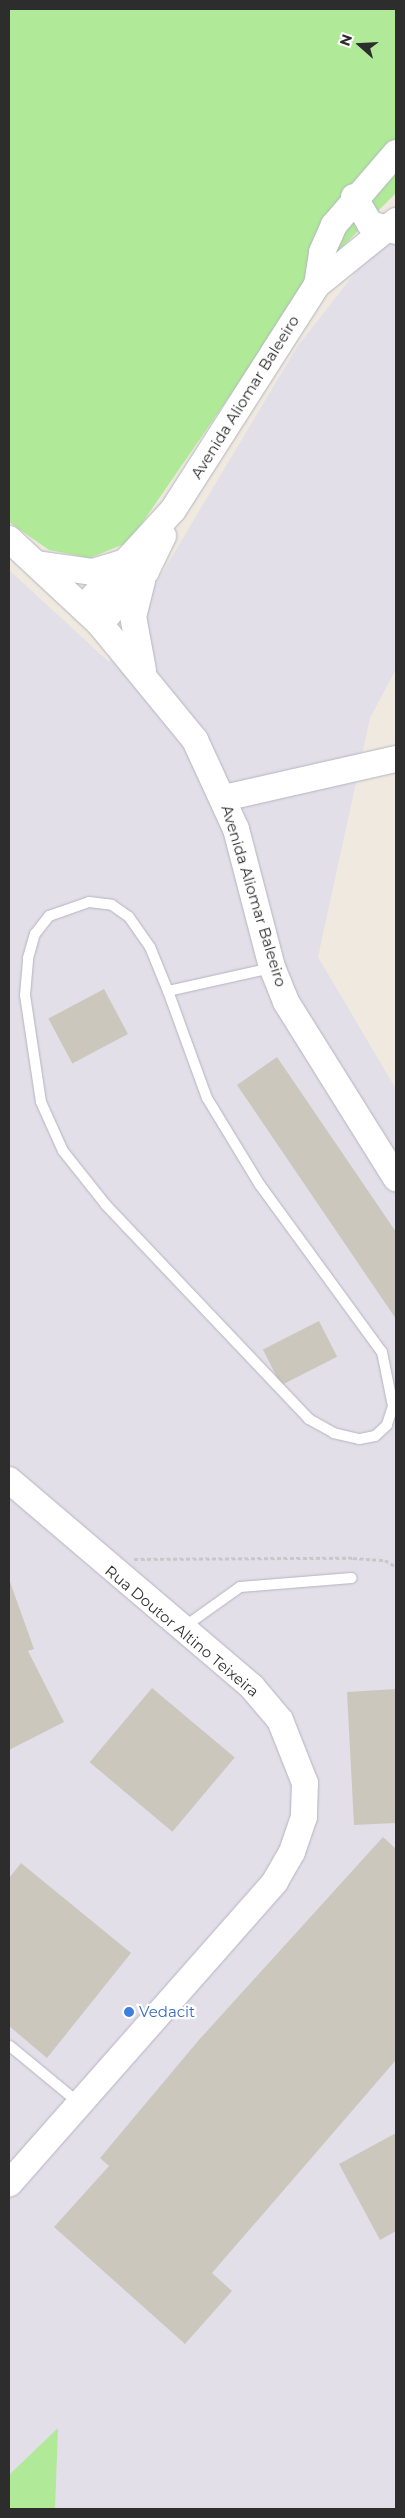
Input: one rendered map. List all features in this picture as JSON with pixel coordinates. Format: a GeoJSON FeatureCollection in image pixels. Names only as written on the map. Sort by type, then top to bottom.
{"type":"FeatureCollection","features":[{"type":"Feature","properties":{"kind":"main road","name":"Avenida Aliomar Baleeiro"},"geometry":{"type":"LineString","coordinates":[[317,285],[322,252],[334,225],[354,197],[396,153]]}},
{"type":"Feature","properties":{"kind":"main road"},"geometry":{"type":"LineString","coordinates":[[354,197],[370,224],[394,227]]}},
{"type":"Feature","properties":{"kind":"main road","name":"Avenida Aliomar Baleeiro"},"geometry":{"type":"LineString","coordinates":[[394,227],[317,285],[137,566],[92,615],[143,672],[195,740],[224,798],[246,861],[272,967],[305,1037],[396,1178]]}},
{"type":"Feature","properties":{"kind":"main road"},"geometry":{"type":"LineString","coordinates":[[9,539],[92,615]]}},
{"type":"Feature","properties":{"kind":"main road"},"geometry":{"type":"LineString","coordinates":[[37,564],[93,572],[137,566],[134,616],[143,672]]}},
{"type":"Feature","properties":{"kind":"main road"},"geometry":{"type":"LineString","coordinates":[[224,798],[396,759]]}},
{"type":"Feature","properties":{"kind":"main road","name":"Rua Doutor Altino Teixeira"},"geometry":{"type":"LineString","coordinates":[[9,1480],[107,1567],[252,1688],[280,1720],[306,1783],[304,1817],[292,1852],[274,1882],[9,2184]]}},
{"type":"Feature","properties":{"kind":"lane"},"geometry":{"type":"LineString","coordinates":[[89,902],[112,905],[129,917],[150,947],[168,991],[207,1098],[260,1185],[382,1352],[393,1406],[392,1427],[375,1436],[359,1438],[334,1433],[309,1419],[126,1226],[63,1151],[41,1102],[30,1039],[25,994],[35,934],[49,916],[64,907],[89,902]]}},
{"type":"Feature","properties":{"kind":"lane"},"geometry":{"type":"LineString","coordinates":[[168,991],[272,967]]}},
{"type":"Feature","properties":{"kind":"lane"},"geometry":{"type":"LineString","coordinates":[[182,1629],[240,1587],[352,1578]]}},
{"type":"Feature","properties":{"kind":"lane"},"geometry":{"type":"LineString","coordinates":[[10,2046],[81,2104]]}},
{"type":"Feature","properties":{"kind":"path"},"geometry":{"type":"LineString","coordinates":[[107,1567],[128,1559],[175,1556],[361,1558],[385,1560],[396,1567]]}},
{"type":"Feature","properties":{"kind":"shaded area"},"geometry":{"type":"Polygon","coordinates":[[[396,221],[396,669],[370,718],[318,957],[396,1089],[396,2509],[9,2509],[9,570],[109,662],[297,347],[396,221]]]}},
{"type":"Feature","properties":{"kind":"green space"},"geometry":{"type":"Polygon","coordinates":[[[9,9],[396,9],[396,193],[340,249],[284,317],[129,542],[90,558],[49,550],[9,522],[9,9]]]}},
{"type":"Feature","properties":{"kind":"green space"},"geometry":{"type":"Polygon","coordinates":[[[58,2428],[55,2509],[9,2509],[9,2475],[58,2428]]]}},
{"type":"Feature","properties":{"kind":"building"},"geometry":{"type":"Polygon","coordinates":[[[104,989],[128,1034],[72,1064],[48,1019],[104,989]]]}},
{"type":"Feature","properties":{"kind":"building"},"geometry":{"type":"Polygon","coordinates":[[[277,1057],[396,1232],[396,1319],[237,1085],[277,1057]]]}},
{"type":"Feature","properties":{"kind":"building"},"geometry":{"type":"Polygon","coordinates":[[[319,1321],[337,1357],[281,1385],[263,1350],[319,1321]]]}},
{"type":"Feature","properties":{"kind":"building"},"geometry":{"type":"Polygon","coordinates":[[[9,1579],[34,1649],[28,1651],[64,1722],[9,1750],[9,1579]]]}},
{"type":"Feature","properties":{"kind":"building"},"geometry":{"type":"Polygon","coordinates":[[[152,1688],[235,1757],[172,1832],[90,1762],[152,1688]]]}},
{"type":"Feature","properties":{"kind":"building"},"geometry":{"type":"Polygon","coordinates":[[[396,1689],[396,1823],[354,1825],[347,1692],[396,1689]]]}},
{"type":"Feature","properties":{"kind":"building"},"geometry":{"type":"Polygon","coordinates":[[[383,1837],[396,1849],[396,2060],[212,2273],[232,2291],[185,2344],[54,2227],[109,2166],[100,2158],[198,2041],[383,1837]]]}},
{"type":"Feature","properties":{"kind":"building"},"geometry":{"type":"Polygon","coordinates":[[[21,1863],[131,1953],[47,2058],[9,2026],[9,1878],[21,1863]]]}},
{"type":"Feature","properties":{"kind":"building"},"geometry":{"type":"Polygon","coordinates":[[[396,2133],[396,2231],[380,2240],[339,2164],[396,2133]]]}},
{"type":"Feature","properties":{"kind":"place","name":"Vedacit"},"geometry":{"type":"Point","coordinates":[129,2012]}}]}
